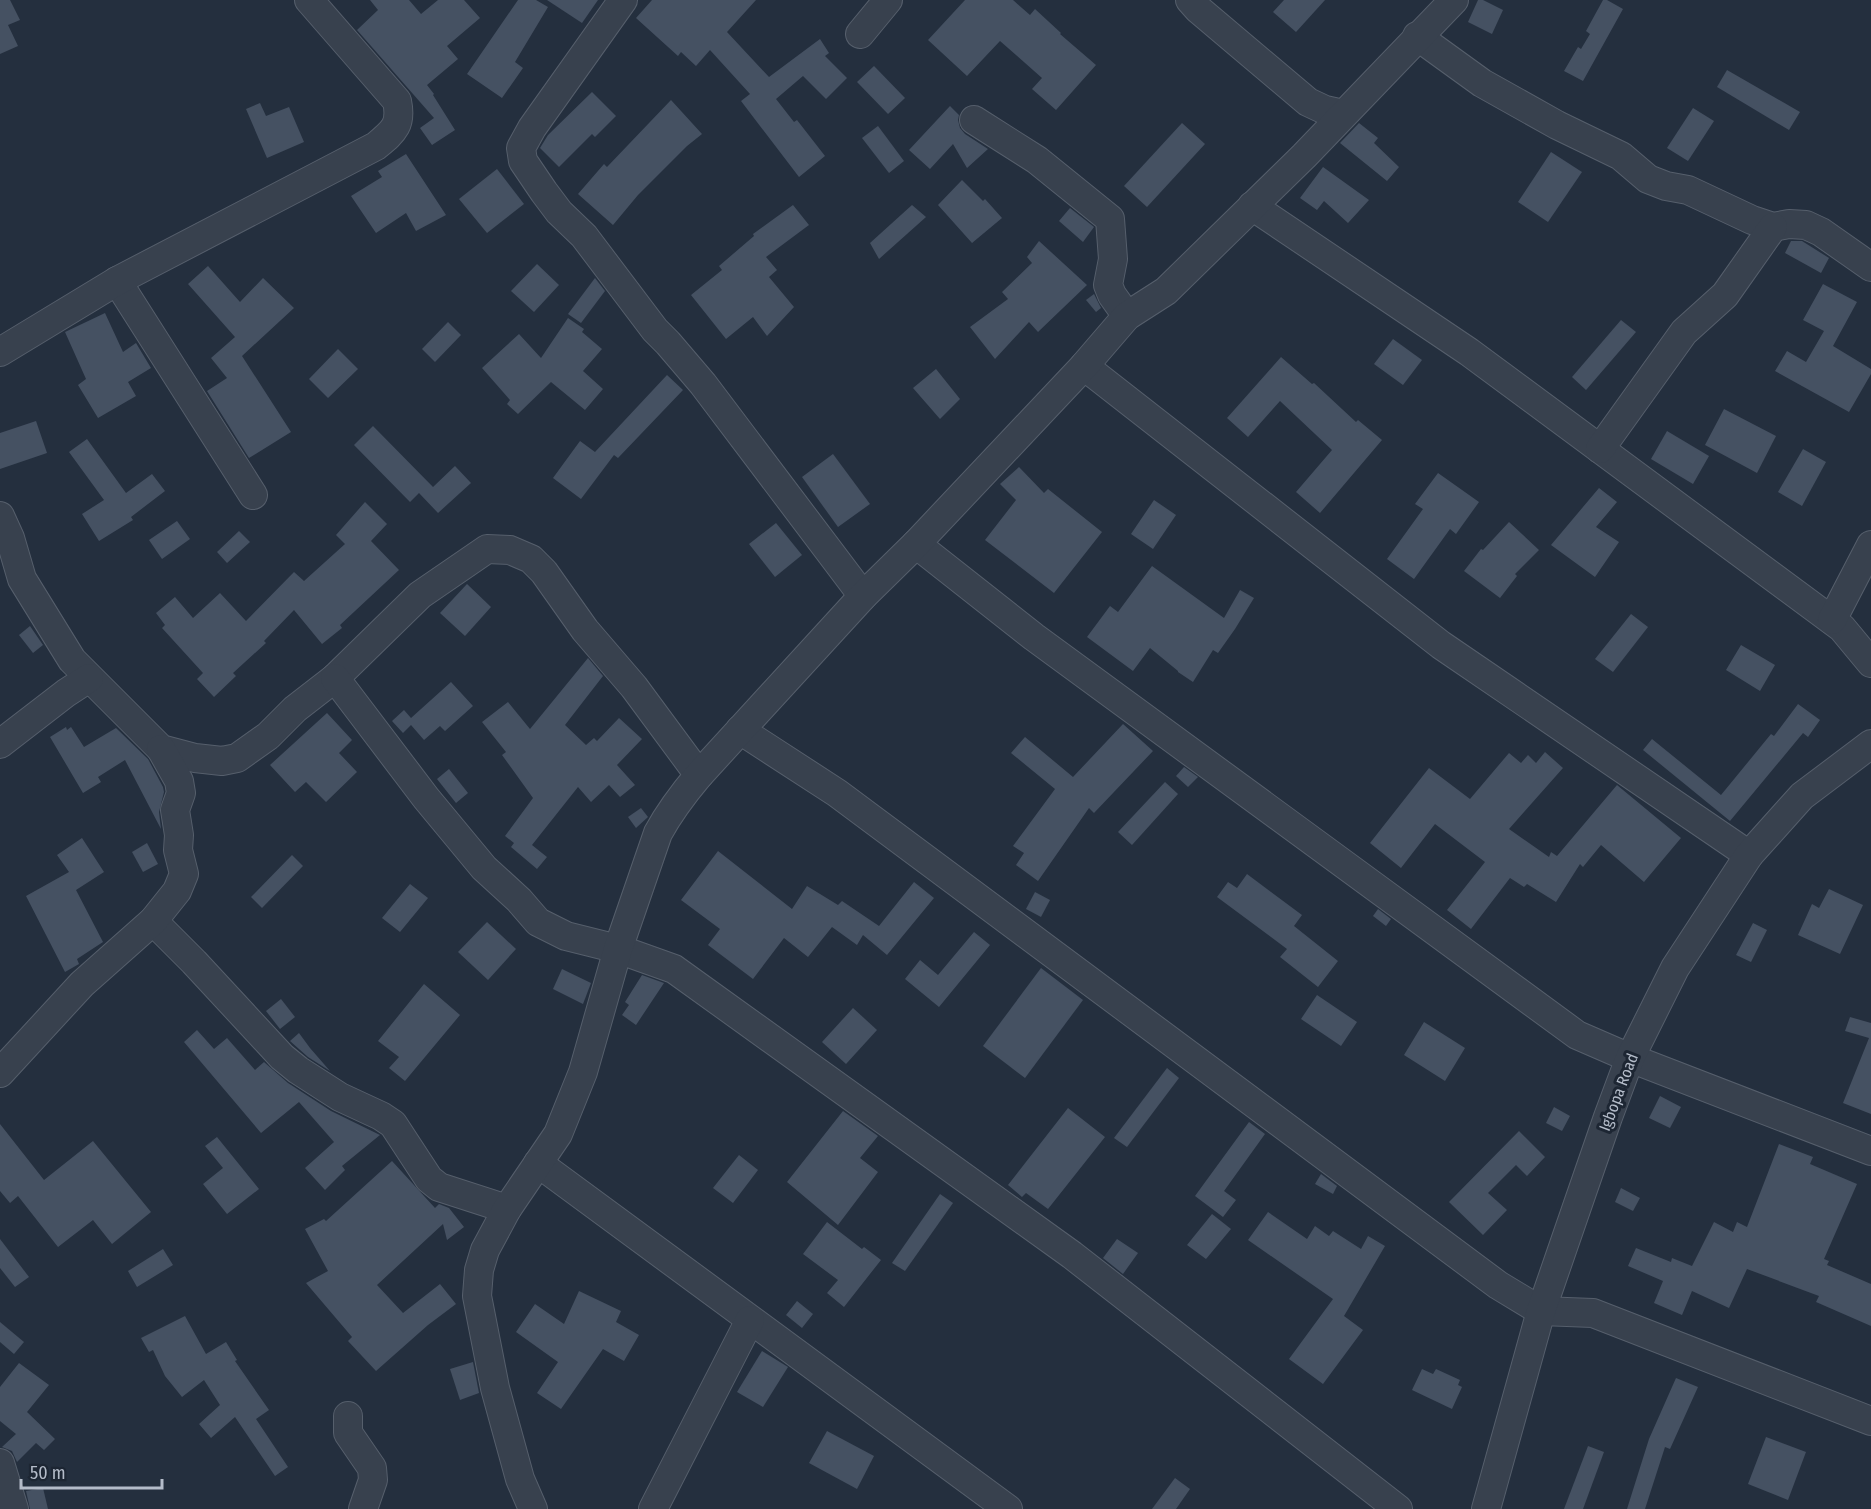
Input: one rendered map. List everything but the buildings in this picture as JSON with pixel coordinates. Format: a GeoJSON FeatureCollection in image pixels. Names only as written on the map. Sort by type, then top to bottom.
{"type":"FeatureCollection","features":[{"type":"Feature","properties":{"kind":"street"},"geometry":{"type":"LineString","coordinates":[[0,352],[117,281],[376,146],[392,133],[400,116],[397,100],[309,0]]}},
{"type":"Feature","properties":{"kind":"street"},"geometry":{"type":"LineString","coordinates":[[623,0],[532,128],[521,148],[523,161],[559,212],[584,236],[655,330],[703,384],[863,596]]}},
{"type":"Feature","properties":{"kind":"street"},"geometry":{"type":"LineString","coordinates":[[860,34],[888,0]]}},
{"type":"Feature","properties":{"kind":"street"},"geometry":{"type":"LineString","coordinates":[[1190,0],[1308,102],[1325,110],[1343,114]]}},
{"type":"Feature","properties":{"kind":"street"},"geometry":{"type":"LineString","coordinates":[[533,1509],[520,1479],[495,1388],[477,1296],[478,1270],[485,1250],[507,1209],[558,1134],[583,1072],[618,949],[658,833],[678,799],[863,596],[916,544],[1084,366],[1127,316],[1166,291],[1454,0]]}},
{"type":"Feature","properties":{"kind":"street"},"geometry":{"type":"LineString","coordinates":[[1417,36],[1482,83],[1557,125],[1621,156],[1648,179],[1666,186],[1688,190],[1752,220],[1773,226],[1806,225],[1821,231],[1871,267]]}},
{"type":"Feature","properties":{"kind":"street"},"geometry":{"type":"LineString","coordinates":[[974,120],[1037,160],[1110,219],[1113,259],[1108,285],[1112,296],[1127,316]]}},
{"type":"Feature","properties":{"kind":"street"},"geometry":{"type":"LineString","coordinates":[[1252,206],[1469,352],[1842,628],[1871,663]]}},
{"type":"Feature","properties":{"kind":"street"},"geometry":{"type":"LineString","coordinates":[[1600,449],[1684,332],[1725,295],[1773,226]]}},
{"type":"Feature","properties":{"kind":"street"},"geometry":{"type":"LineString","coordinates":[[117,281],[253,495]]}},
{"type":"Feature","properties":{"kind":"street"},"geometry":{"type":"LineString","coordinates":[[1084,366],[1441,645],[1749,855]]}},
{"type":"Feature","properties":{"kind":"street"},"geometry":{"type":"LineString","coordinates":[[0,516],[10,538],[22,579],[72,660],[161,749],[179,781],[181,793],[175,810],[179,835],[178,850],[184,874],[177,891],[153,921],[82,984],[0,1073]]}},
{"type":"Feature","properties":{"kind":"street"},"geometry":{"type":"LineString","coordinates":[[916,544],[1034,638],[1576,1035],[1871,1151]]}},
{"type":"Feature","properties":{"kind":"street"},"geometry":{"type":"LineString","coordinates":[[1832,621],[1871,545]]}},
{"type":"Feature","properties":{"kind":"street"},"geometry":{"type":"LineString","coordinates":[[161,749],[195,758],[222,761],[237,758],[268,736],[335,678],[420,595],[487,549],[510,549],[531,559],[544,572],[585,630],[634,687],[699,775]]}},
{"type":"Feature","properties":{"kind":"street"},"geometry":{"type":"LineString","coordinates":[[0,744],[89,678]]}},
{"type":"Feature","properties":{"kind":"street"},"geometry":{"type":"LineString","coordinates":[[335,678],[426,798],[484,868],[519,900],[538,922],[566,936],[618,949],[674,969],[1072,1255],[1398,1509]]}},
{"type":"Feature","properties":{"kind":"street"},"geometry":{"type":"LineString","coordinates":[[740,730],[837,793],[1498,1285],[1542,1311],[1593,1312],[1871,1421]]}},
{"type":"Feature","properties":{"kind":"street","name":"Igbopa Road"},"geometry":{"type":"LineString","coordinates":[[1486,1509],[1542,1311],[1608,1117],[1630,1058],[1675,968],[1749,855],[1802,796],[1871,744]]}},
{"type":"Feature","properties":{"kind":"street"},"geometry":{"type":"LineString","coordinates":[[153,921],[282,1058],[340,1096],[393,1124],[429,1179],[439,1187],[507,1209]]}},
{"type":"Feature","properties":{"kind":"street"},"geometry":{"type":"LineString","coordinates":[[538,1163],[1008,1509]]}},
{"type":"Feature","properties":{"kind":"street"},"geometry":{"type":"LineString","coordinates":[[653,1509],[750,1320]]}},
{"type":"Feature","properties":{"kind":"street"},"geometry":{"type":"LineString","coordinates":[[348,1416],[348,1433],[372,1468],[373,1480],[363,1509]]}},
{"type":"Feature","properties":{"kind":"street"},"geometry":{"type":"LineString","coordinates":[[0,1463],[14,1509]]}}]}
